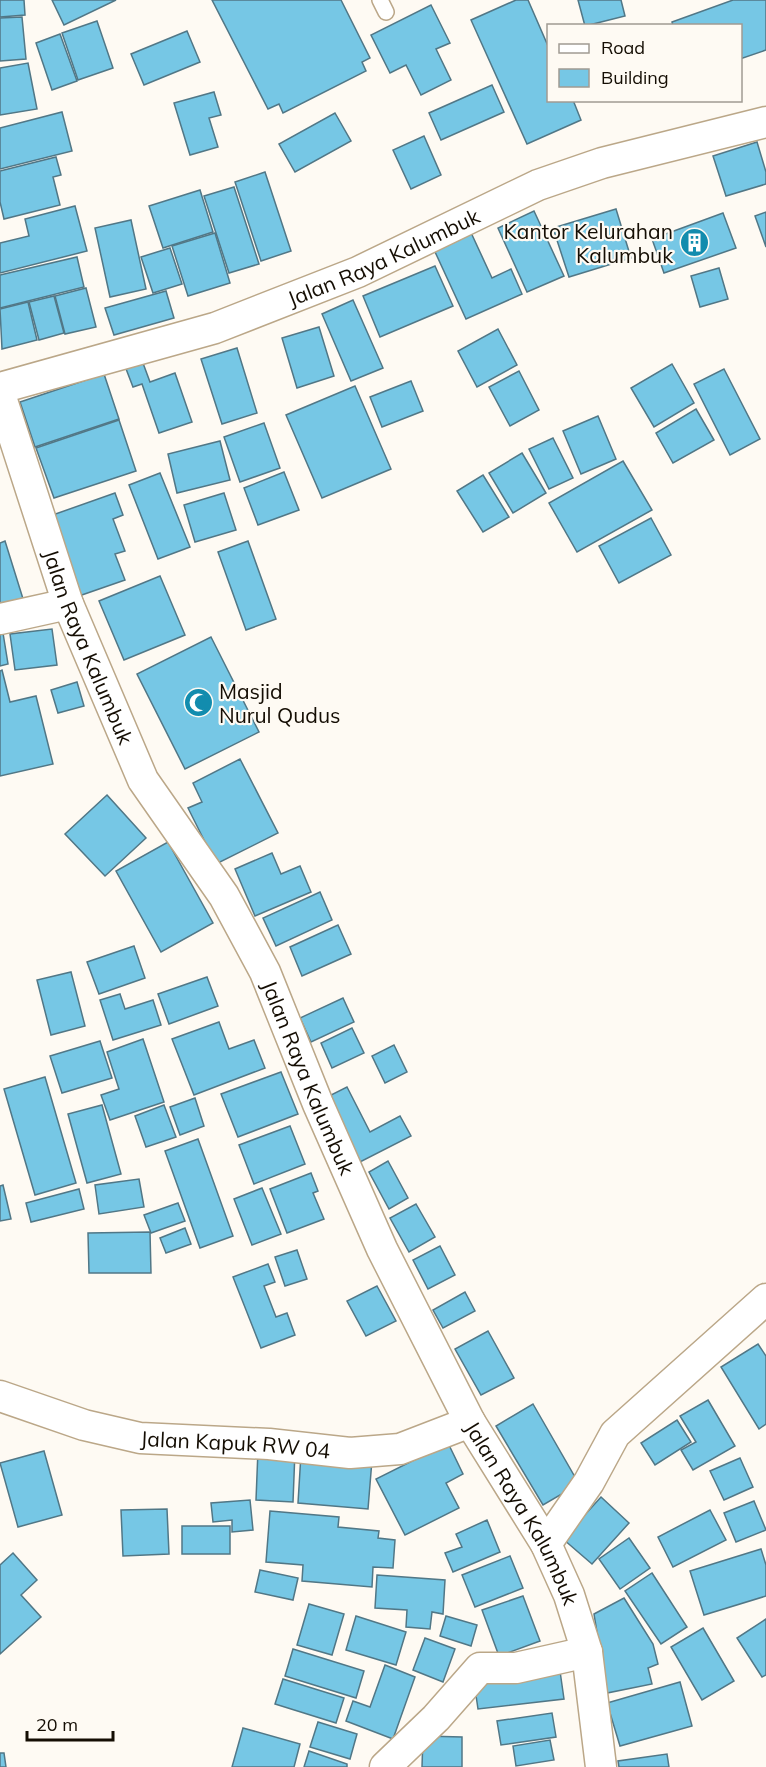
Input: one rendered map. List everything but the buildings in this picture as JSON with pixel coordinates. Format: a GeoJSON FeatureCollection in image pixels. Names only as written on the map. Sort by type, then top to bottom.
{"type":"FeatureCollection","features":[{"type":"Feature","properties":{"kind":"street","name":"Jalan Raya Kalumbuk"},"geometry":{"type":"LineString","coordinates":[[0,388],[215,328],[358,272],[538,185],[602,163],[766,122]]}},
{"type":"Feature","properties":{"kind":"street","name":"Jalan Raya Kalumbuk"},"geometry":{"type":"LineString","coordinates":[[0,394],[68,604],[119,729],[143,780],[224,896],[265,972],[318,1104],[382,1249],[470,1422],[546,1544],[568,1595],[587,1652],[601,1767]]}},
{"type":"Feature","properties":{"kind":"street"},"geometry":{"type":"LineString","coordinates":[[0,620],[68,604]]}},
{"type":"Feature","properties":{"kind":"street"},"geometry":{"type":"LineString","coordinates":[[546,1544],[589,1482],[615,1434],[766,1299]]}},
{"type":"Feature","properties":{"kind":"street","name":"Jalan Kapuk RW 04"},"geometry":{"type":"LineString","coordinates":[[0,1396],[84,1425],[140,1438],[269,1444],[350,1453],[400,1449],[470,1422]]}},
{"type":"Feature","properties":{"kind":"street"},"geometry":{"type":"LineString","coordinates":[[385,1767],[436,1718],[480,1668],[516,1668],[587,1652]]}},
{"type":"Feature","properties":{"kind":"place","name":"Kantor Kelurahan Kalumbuk"},"geometry":{"type":"Point","coordinates":[694,243]}},
{"type":"Feature","properties":{"kind":"place","name":"Masjid Nurul Qudus"},"geometry":{"type":"Point","coordinates":[198,703]}}]}
